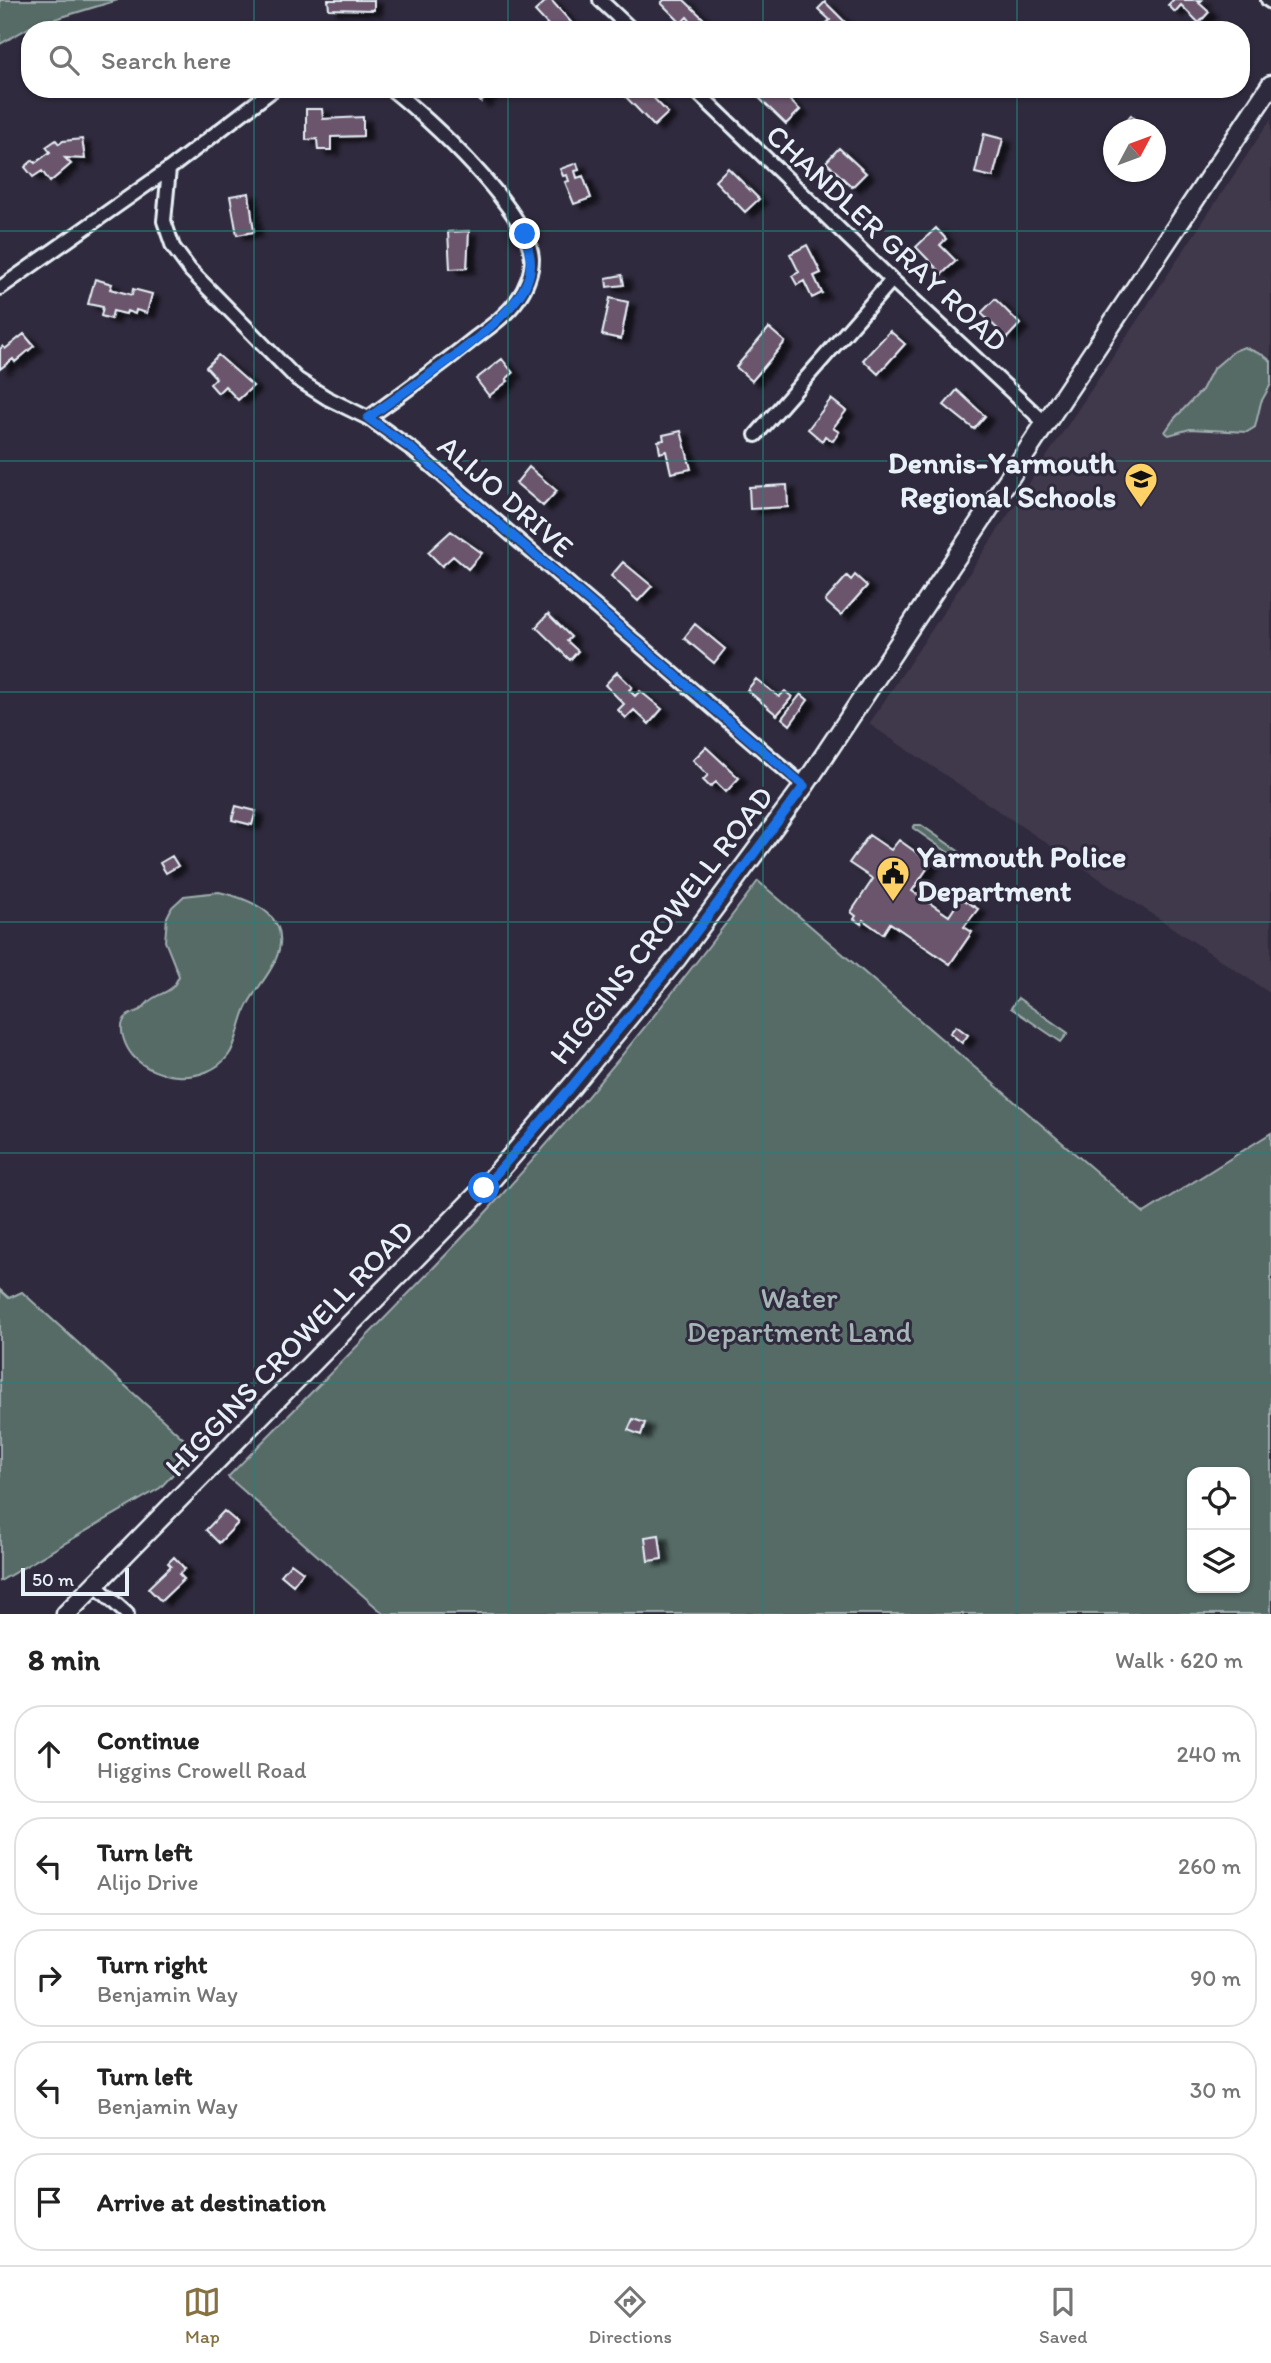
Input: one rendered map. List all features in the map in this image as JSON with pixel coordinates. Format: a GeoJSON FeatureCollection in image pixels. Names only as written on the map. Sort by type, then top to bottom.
{"type":"FeatureCollection","features":[{"type":"Feature","properties":{"kind":"main road","name":"HIGGINS CROWELL ROAD"},"geometry":{"type":"LineString","coordinates":[[66,1614],[484,1188],[677,958],[804,786],[1271,85]]}},
{"type":"Feature","properties":{"kind":"street"},"geometry":{"type":"LineString","coordinates":[[600,0],[622,21]]}},
{"type":"Feature","properties":{"kind":"street"},"geometry":{"type":"LineString","coordinates":[[0,288],[169,169],[262,98]]}},
{"type":"Feature","properties":{"kind":"street"},"geometry":{"type":"LineString","coordinates":[[368,418],[493,324],[518,300],[528,280],[532,258],[516,216],[444,138],[401,98]]}},
{"type":"Feature","properties":{"kind":"street","name":"CHANDLER GRAY ROAD"},"geometry":{"type":"LineString","coordinates":[[703,98],[892,281],[1045,423]]}},
{"type":"Feature","properties":{"kind":"street","name":"ALIJO DRIVE"},"geometry":{"type":"LineString","coordinates":[[169,169],[164,221],[167,235],[181,260],[297,379],[317,393],[368,418],[413,450],[804,786]]}},
{"type":"Feature","properties":{"kind":"street"},"geometry":{"type":"LineString","coordinates":[[757,435],[892,281]]}},
{"type":"Feature","properties":{"kind":"street"},"geometry":{"type":"LineString","coordinates":[[94,1585],[127,1614]]}},
{"type":"Feature","properties":{"kind":"shaded area","name":"Dennis-Yarmouth Regional Schools"},"geometry":{"type":"Polygon","coordinates":[[[1271,119],[1271,994],[869,724],[1271,119]]]}},
{"type":"Feature","properties":{"kind":"green space"},"geometry":{"type":"Polygon","coordinates":[[[0,0],[118,0],[49,21],[21,21],[21,32],[0,44],[0,0]]]}},
{"type":"Feature","properties":{"kind":"green space"},"geometry":{"type":"Polygon","coordinates":[[[1244,347],[1271,361],[1271,384],[1261,402],[1255,427],[1247,432],[1190,429],[1169,435],[1165,432],[1202,390],[1213,369],[1234,351],[1244,347]]]}},
{"type":"Feature","properties":{"kind":"green space"},"geometry":{"type":"Polygon","coordinates":[[[915,825],[921,825],[977,864],[974,869],[913,828],[915,825]]]}},
{"type":"Feature","properties":{"kind":"green space","name":"Water Department Land"},"geometry":{"type":"Polygon","coordinates":[[[758,881],[1144,1213],[1271,1133],[1271,1614],[384,1614],[228,1477],[488,1210],[661,1008],[758,881]]]}},
{"type":"Feature","properties":{"kind":"green space"},"geometry":{"type":"Polygon","coordinates":[[[219,892],[245,900],[268,913],[280,933],[280,946],[275,961],[247,1006],[231,1051],[219,1065],[194,1075],[167,1075],[154,1071],[130,1053],[123,1035],[124,1019],[171,989],[179,976],[165,941],[167,917],[172,907],[184,896],[219,892]]]}},
{"type":"Feature","properties":{"kind":"green space"},"geometry":{"type":"Polygon","coordinates":[[[1018,998],[1068,1033],[1061,1042],[1011,1008],[1018,998]]]}},
{"type":"Feature","properties":{"kind":"green space"},"geometry":{"type":"Polygon","coordinates":[[[0,1290],[9,1298],[22,1292],[196,1450],[160,1488],[0,1581],[0,1290]]]}},
{"type":"Feature","properties":{"kind":"building"},"geometry":{"type":"Polygon","coordinates":[[[328,0],[374,0],[374,10],[329,9],[328,0]]]}},
{"type":"Feature","properties":{"kind":"building"},"geometry":{"type":"Polygon","coordinates":[[[547,0],[551,0],[570,21],[544,21],[535,11],[547,0]]]}},
{"type":"Feature","properties":{"kind":"building"},"geometry":{"type":"Polygon","coordinates":[[[664,0],[684,0],[706,21],[690,21],[687,17],[679,21],[661,3],[664,0]]]}},
{"type":"Feature","properties":{"kind":"building"},"geometry":{"type":"Polygon","coordinates":[[[1173,0],[1202,0],[1199,3],[1209,12],[1201,21],[1197,21],[1181,5],[1175,12],[1168,5],[1173,0]]]}},
{"type":"Feature","properties":{"kind":"building"},"geometry":{"type":"Polygon","coordinates":[[[825,2],[844,21],[829,21],[818,9],[825,2]]]}},
{"type":"Feature","properties":{"kind":"building"},"geometry":{"type":"Polygon","coordinates":[[[627,98],[654,98],[668,113],[654,126],[627,98]]]}},
{"type":"Feature","properties":{"kind":"building"},"geometry":{"type":"Polygon","coordinates":[[[759,98],[787,98],[800,110],[786,124],[759,98]]]}},
{"type":"Feature","properties":{"kind":"building"},"geometry":{"type":"Polygon","coordinates":[[[306,109],[322,109],[323,119],[363,117],[363,136],[331,137],[331,150],[318,150],[317,139],[306,140],[306,109]]]}},
{"type":"Feature","properties":{"kind":"building"},"geometry":{"type":"Polygon","coordinates":[[[984,134],[1003,139],[993,177],[975,173],[984,134]]]}},
{"type":"Feature","properties":{"kind":"building"},"geometry":{"type":"Polygon","coordinates":[[[82,139],[85,159],[65,158],[71,164],[50,182],[42,171],[33,177],[25,167],[50,152],[46,147],[56,140],[59,144],[82,139]]]}},
{"type":"Feature","properties":{"kind":"building"},"geometry":{"type":"Polygon","coordinates":[[[839,148],[866,173],[852,187],[826,162],[839,148]]]}},
{"type":"Feature","properties":{"kind":"building"},"geometry":{"type":"Polygon","coordinates":[[[577,163],[577,178],[583,176],[591,198],[574,204],[565,182],[569,181],[567,175],[563,176],[560,169],[577,163]]]}},
{"type":"Feature","properties":{"kind":"building"},"geometry":{"type":"Polygon","coordinates":[[[728,168],[759,199],[745,212],[715,181],[728,168]]]}},
{"type":"Feature","properties":{"kind":"building"},"geometry":{"type":"Polygon","coordinates":[[[249,193],[254,232],[237,235],[230,196],[249,193]]]}},
{"type":"Feature","properties":{"kind":"building"},"geometry":{"type":"Polygon","coordinates":[[[936,228],[946,239],[940,245],[956,261],[942,274],[916,247],[936,228]]]}},
{"type":"Feature","properties":{"kind":"building"},"geometry":{"type":"Polygon","coordinates":[[[469,231],[467,268],[450,269],[448,232],[469,231]]]}},
{"type":"Feature","properties":{"kind":"building"},"geometry":{"type":"Polygon","coordinates":[[[807,245],[821,273],[814,276],[822,293],[812,298],[804,281],[797,285],[792,276],[799,272],[790,254],[807,245]]]}},
{"type":"Feature","properties":{"kind":"building"},"geometry":{"type":"Polygon","coordinates":[[[622,275],[624,285],[607,287],[606,278],[622,275]]]}},
{"type":"Feature","properties":{"kind":"building"},"geometry":{"type":"Polygon","coordinates":[[[95,279],[112,284],[110,289],[132,295],[133,289],[152,294],[147,313],[136,310],[135,314],[113,311],[111,319],[101,316],[103,307],[88,304],[95,279]]]}},
{"type":"Feature","properties":{"kind":"building"},"geometry":{"type":"Polygon","coordinates":[[[610,298],[628,302],[621,339],[602,335],[610,298]]]}},
{"type":"Feature","properties":{"kind":"building"},"geometry":{"type":"Polygon","coordinates":[[[995,299],[1020,324],[1007,338],[981,313],[995,299]]]}},
{"type":"Feature","properties":{"kind":"building"},"geometry":{"type":"Polygon","coordinates":[[[769,328],[785,342],[752,381],[736,367],[769,328]]]}},
{"type":"Feature","properties":{"kind":"building"},"geometry":{"type":"Polygon","coordinates":[[[890,331],[905,344],[878,374],[863,360],[890,331]]]}},
{"type":"Feature","properties":{"kind":"building"},"geometry":{"type":"Polygon","coordinates":[[[24,334],[34,346],[15,362],[13,359],[0,369],[0,349],[3,346],[5,349],[24,334]]]}},
{"type":"Feature","properties":{"kind":"building"},"geometry":{"type":"Polygon","coordinates":[[[218,355],[253,386],[238,400],[225,386],[218,393],[210,384],[216,378],[206,367],[218,355]]]}},
{"type":"Feature","properties":{"kind":"building"},"geometry":{"type":"Polygon","coordinates":[[[502,359],[513,373],[506,379],[508,381],[489,396],[476,379],[502,359]]]}},
{"type":"Feature","properties":{"kind":"building"},"geometry":{"type":"Polygon","coordinates":[[[957,390],[985,416],[974,429],[944,405],[957,390]]]}},
{"type":"Feature","properties":{"kind":"building"},"geometry":{"type":"Polygon","coordinates":[[[831,399],[846,411],[833,428],[839,432],[833,441],[825,436],[822,441],[808,429],[831,399]]]}},
{"type":"Feature","properties":{"kind":"building"},"geometry":{"type":"Polygon","coordinates":[[[681,431],[691,469],[671,473],[666,451],[660,453],[658,441],[664,440],[663,435],[681,431]]]}},
{"type":"Feature","properties":{"kind":"building"},"geometry":{"type":"Polygon","coordinates":[[[529,467],[557,491],[543,506],[516,483],[529,467]]]}},
{"type":"Feature","properties":{"kind":"building"},"geometry":{"type":"Polygon","coordinates":[[[787,485],[788,507],[750,509],[749,487],[787,485]]]}},
{"type":"Feature","properties":{"kind":"building"},"geometry":{"type":"Polygon","coordinates":[[[451,531],[482,553],[468,569],[453,556],[442,566],[428,552],[451,531]]]}},
{"type":"Feature","properties":{"kind":"building"},"geometry":{"type":"Polygon","coordinates":[[[623,562],[652,586],[638,601],[611,576],[623,562]]]}},
{"type":"Feature","properties":{"kind":"building"},"geometry":{"type":"Polygon","coordinates":[[[855,575],[867,586],[841,615],[825,601],[847,576],[851,580],[855,575]]]}},
{"type":"Feature","properties":{"kind":"building"},"geometry":{"type":"Polygon","coordinates":[[[548,614],[571,637],[567,641],[578,651],[570,660],[536,627],[548,614]]]}},
{"type":"Feature","properties":{"kind":"building"},"geometry":{"type":"Polygon","coordinates":[[[695,624],[725,649],[714,663],[684,638],[695,624]]]}},
{"type":"Feature","properties":{"kind":"building"},"geometry":{"type":"Polygon","coordinates":[[[617,672],[632,687],[629,690],[635,696],[640,691],[662,709],[649,724],[634,710],[626,718],[618,710],[624,704],[605,685],[617,672]]]}},
{"type":"Feature","properties":{"kind":"building"},"geometry":{"type":"Polygon","coordinates":[[[756,679],[779,697],[785,691],[792,697],[777,715],[747,690],[756,679]]]}},
{"type":"Feature","properties":{"kind":"building"},"geometry":{"type":"Polygon","coordinates":[[[801,694],[808,700],[790,725],[782,718],[801,694]]]}},
{"type":"Feature","properties":{"kind":"building"},"geometry":{"type":"Polygon","coordinates":[[[706,747],[739,778],[726,792],[716,782],[710,787],[703,780],[708,775],[693,760],[706,747]]]}},
{"type":"Feature","properties":{"kind":"building"},"geometry":{"type":"Polygon","coordinates":[[[236,806],[256,811],[252,825],[232,820],[236,806]]]}},
{"type":"Feature","properties":{"kind":"building","name":"Yarmouth Police Department"},"geometry":{"type":"Polygon","coordinates":[[[869,835],[891,850],[899,840],[931,863],[912,891],[949,916],[961,898],[978,909],[964,927],[972,932],[950,964],[890,923],[883,934],[863,920],[861,924],[854,919],[856,916],[851,912],[873,879],[849,863],[869,835]]]}},
{"type":"Feature","properties":{"kind":"building"},"geometry":{"type":"Polygon","coordinates":[[[172,856],[178,866],[166,873],[160,863],[172,856]]]}},
{"type":"Feature","properties":{"kind":"building"},"geometry":{"type":"Polygon","coordinates":[[[956,1026],[968,1035],[962,1043],[950,1033],[956,1026]]]}},
{"type":"Feature","properties":{"kind":"building"},"geometry":{"type":"Polygon","coordinates":[[[633,1419],[645,1423],[641,1435],[628,1430],[633,1419]]]}},
{"type":"Feature","properties":{"kind":"building"},"geometry":{"type":"Polygon","coordinates":[[[224,1511],[238,1523],[219,1543],[206,1530],[224,1511]]]}},
{"type":"Feature","properties":{"kind":"building"},"geometry":{"type":"Polygon","coordinates":[[[659,1535],[662,1559],[648,1561],[645,1537],[659,1535]]]}},
{"type":"Feature","properties":{"kind":"building"},"geometry":{"type":"Polygon","coordinates":[[[174,1557],[185,1569],[179,1574],[184,1579],[161,1601],[148,1588],[171,1566],[168,1563],[174,1557]]]}},
{"type":"Feature","properties":{"kind":"building"},"geometry":{"type":"Polygon","coordinates":[[[291,1563],[303,1572],[293,1585],[281,1575],[291,1563]]]}},
{"type":"Feature","properties":{"kind":"place","name":"Dennis-Yarmouth Regional Schools"},"geometry":{"type":"Point","coordinates":[1141,509]}},
{"type":"Feature","properties":{"kind":"place","name":"Yarmouth Police Department"},"geometry":{"type":"Point","coordinates":[893,903]}},
{"type":"Feature","properties":{"kind":"route"},"geometry":{"type":"LineString","coordinates":[[484,1188],[622,1027],[677,958],[804,786],[413,450],[368,418],[449,359],[518,300],[528,280],[532,258],[525,234]]}}]}
